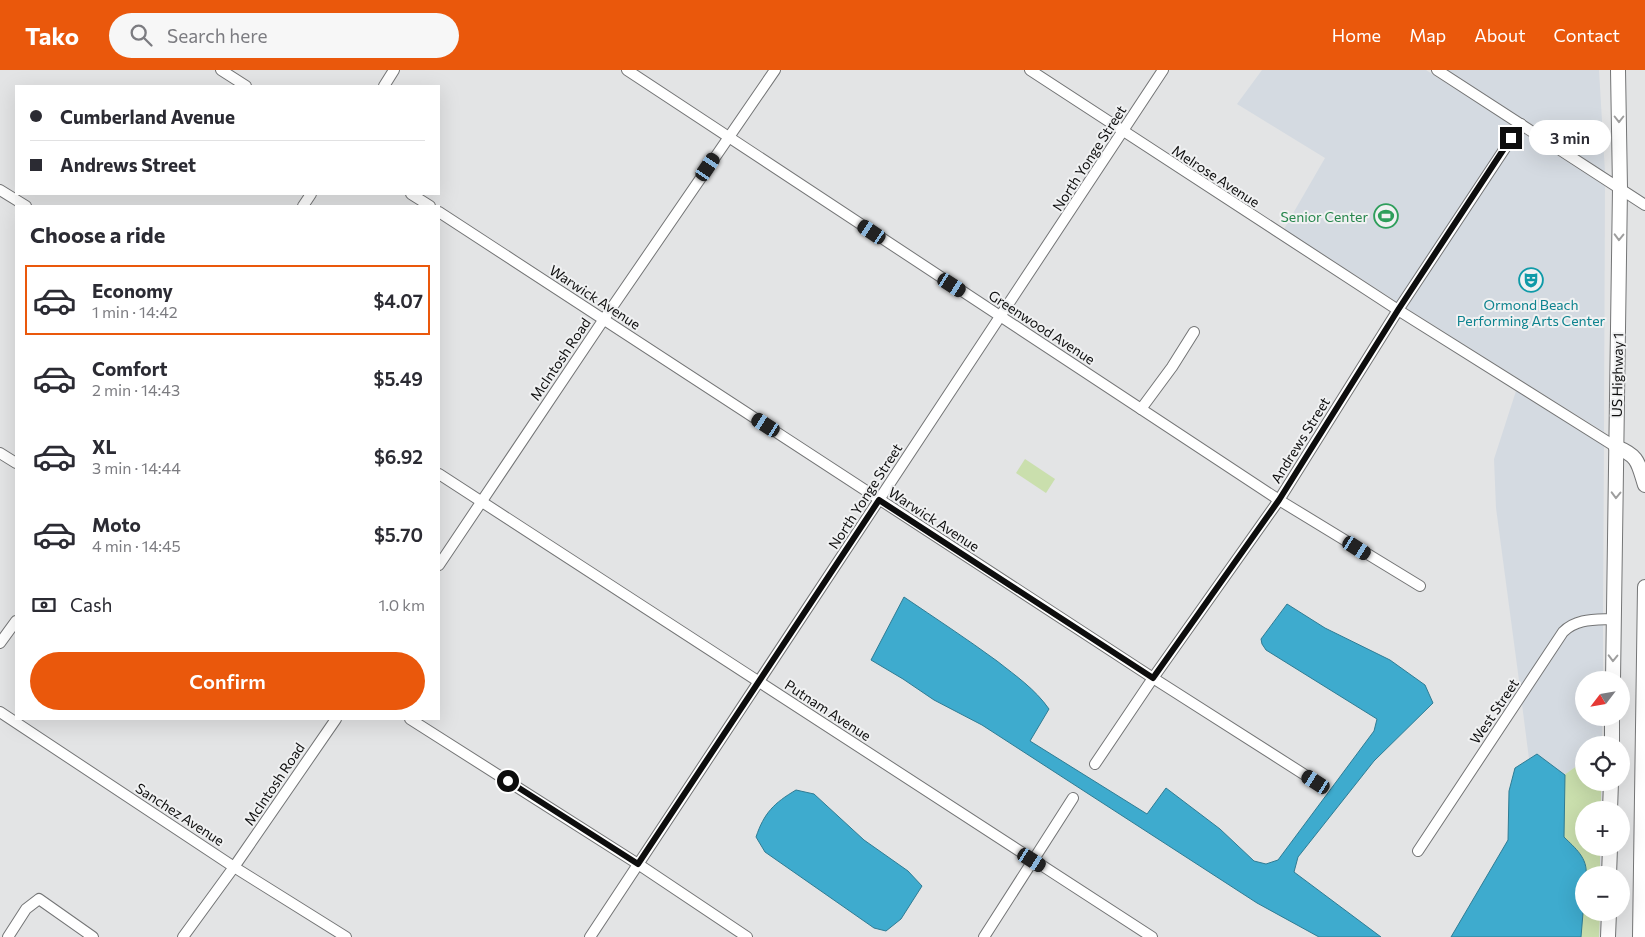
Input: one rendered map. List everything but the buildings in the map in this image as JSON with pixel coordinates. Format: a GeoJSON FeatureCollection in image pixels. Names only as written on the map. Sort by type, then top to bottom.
{"type":"FeatureCollection","features":[{"type":"Feature","properties":{"kind":"main road","name":"US Highway 1"},"geometry":{"type":"LineString","coordinates":[[1613,671],[1620,188],[1618,70]]}},
{"type":"Feature","properties":{"kind":"main road"},"geometry":{"type":"LineString","coordinates":[[1616,446],[1630,452],[1637,460],[1645,485]]}},
{"type":"Feature","properties":{"kind":"main road"},"geometry":{"type":"LineString","coordinates":[[1640,937],[1645,587]]}},
{"type":"Feature","properties":{"kind":"main road"},"geometry":{"type":"LineString","coordinates":[[1608,937],[1609,921]]}},
{"type":"Feature","properties":{"kind":"street"},"geometry":{"type":"LineString","coordinates":[[221,70],[244,85]]}},
{"type":"Feature","properties":{"kind":"street"},"geometry":{"type":"LineString","coordinates":[[385,85],[394,70]]}},
{"type":"Feature","properties":{"kind":"street","name":"Greenwood Avenue"},"geometry":{"type":"LineString","coordinates":[[627,70],[1279,500],[1420,586]]}},
{"type":"Feature","properties":{"kind":"street","name":"McIntosh Road"},"geometry":{"type":"LineString","coordinates":[[440,564],[604,319],[775,70]]}},
{"type":"Feature","properties":{"kind":"street","name":"Melrose Avenue"},"geometry":{"type":"LineString","coordinates":[[1030,70],[1398,310],[1616,446]]}},
{"type":"Feature","properties":{"kind":"street","name":"North Yonge Street"},"geometry":{"type":"LineString","coordinates":[[590,937],[1163,70]]}},
{"type":"Feature","properties":{"kind":"street"},"geometry":{"type":"LineString","coordinates":[[1437,70],[1645,205]]}},
{"type":"Feature","properties":{"kind":"street","name":"Andrews Street"},"geometry":{"type":"LineString","coordinates":[[1095,764],[1153,678],[1279,500],[1398,310],[1521,124]]}},
{"type":"Feature","properties":{"kind":"street"},"geometry":{"type":"LineString","coordinates":[[0,190],[24,205]]}},
{"type":"Feature","properties":{"kind":"street"},"geometry":{"type":"LineString","coordinates":[[413,195],[428,205]]}},
{"type":"Feature","properties":{"kind":"street","name":"Warwick Avenue"},"geometry":{"type":"LineString","coordinates":[[440,213],[879,500],[1316,782]]}},
{"type":"Feature","properties":{"kind":"street"},"geometry":{"type":"LineString","coordinates":[[1141,409],[1172,367],[1194,332]]}},
{"type":"Feature","properties":{"kind":"street"},"geometry":{"type":"LineString","coordinates":[[0,453],[15,462]]}},
{"type":"Feature","properties":{"kind":"street","name":"Putnam Avenue"},"geometry":{"type":"LineString","coordinates":[[440,475],[1152,937]]}},
{"type":"Feature","properties":{"kind":"street","name":"West Street"},"geometry":{"type":"LineString","coordinates":[[1418,850],[1563,632],[1577,622],[1614,619]]}},
{"type":"Feature","properties":{"kind":"street"},"geometry":{"type":"LineString","coordinates":[[0,644],[15,623]]}},
{"type":"Feature","properties":{"kind":"street","name":"Sanchez Avenue"},"geometry":{"type":"LineString","coordinates":[[0,712],[234,867],[346,937]]}},
{"type":"Feature","properties":{"kind":"street","name":"McIntosh Road"},"geometry":{"type":"LineString","coordinates":[[183,937],[234,867],[335,720]]}},
{"type":"Feature","properties":{"kind":"street"},"geometry":{"type":"LineString","coordinates":[[412,720],[638,864],[747,937]]}},
{"type":"Feature","properties":{"kind":"street"},"geometry":{"type":"LineString","coordinates":[[984,937],[1073,798]]}},
{"type":"Feature","properties":{"kind":"street"},"geometry":{"type":"LineString","coordinates":[[8,937],[26,909],[39,899],[93,937]]}},
{"type":"Feature","properties":{"kind":"shaded area"},"geometry":{"type":"Polygon","coordinates":[[[1262,70],[1426,70],[1513,126],[1397,302],[1284,229],[1325,158],[1237,104],[1262,70]]]}},
{"type":"Feature","properties":{"kind":"shaded area"},"geometry":{"type":"Polygon","coordinates":[[[1447,70],[1599,70],[1605,172],[1528,122],[1447,70]]]}},
{"type":"Feature","properties":{"kind":"shaded area"},"geometry":{"type":"Polygon","coordinates":[[[1522,132],[1605,186],[1604,432],[1406,308],[1522,132]]]}},
{"type":"Feature","properties":{"kind":"shaded area"},"geometry":{"type":"Polygon","coordinates":[[[1516,391],[1604,446],[1603,614],[1576,617],[1558,629],[1520,688],[1496,508],[1494,459],[1516,391]]]}},
{"type":"Feature","properties":{"kind":"shaded area"},"geometry":{"type":"Polygon","coordinates":[[[1603,625],[1603,671],[1575,671],[1575,726],[1602,726],[1602,736],[1575,736],[1575,767],[1564,775],[1537,754],[1529,759],[1522,704],[1568,635],[1573,630],[1587,626],[1603,625]]]}},
{"type":"Feature","properties":{"kind":"green space"},"geometry":{"type":"Polygon","coordinates":[[[1025,459],[1055,479],[1046,493],[1016,473],[1025,459]]]}},
{"type":"Feature","properties":{"kind":"green space"},"geometry":{"type":"Polygon","coordinates":[[[1575,767],[1575,791],[1601,791],[1601,801],[1575,801],[1575,849],[1564,837],[1564,775],[1575,767]]]}},
{"type":"Feature","properties":{"kind":"green space"},"geometry":{"type":"Polygon","coordinates":[[[1580,856],[1600,856],[1600,866],[1585,866],[1580,856]]]}},
{"type":"Feature","properties":{"kind":"green space"},"geometry":{"type":"Polygon","coordinates":[[[1582,921],[1600,921],[1599,937],[1581,937],[1582,921]]]}},
{"type":"Feature","properties":{"kind":"water"},"geometry":{"type":"Polygon","coordinates":[[[904,597],[997,661],[1038,695],[1049,709],[1030,741],[1147,814],[1166,788],[1220,829],[1254,861],[1266,864],[1278,860],[1374,731],[1377,719],[1266,650],[1261,639],[1287,604],[1325,628],[1390,660],[1425,685],[1433,703],[1374,761],[1298,857],[1294,872],[1381,937],[1319,937],[1257,903],[982,725],[934,700],[871,660],[904,597]]]}},
{"type":"Feature","properties":{"kind":"water"},"geometry":{"type":"Polygon","coordinates":[[[1537,754],[1565,775],[1564,837],[1575,848],[1575,856],[1582,856],[1583,858],[1586,866],[1575,866],[1575,921],[1582,921],[1581,937],[1451,937],[1508,840],[1509,791],[1515,768],[1537,754]]]}},
{"type":"Feature","properties":{"kind":"water"},"geometry":{"type":"Polygon","coordinates":[[[796,790],[814,794],[864,840],[908,871],[922,886],[901,919],[886,931],[874,928],[765,852],[756,837],[766,815],[782,799],[796,790]]]}},
{"type":"Feature","properties":{"kind":"place","name":"Senior Center"},"geometry":{"type":"Point","coordinates":[1386,216]}},
{"type":"Feature","properties":{"kind":"place","name":"Ormond Beach Performing Arts Center"},"geometry":{"type":"Point","coordinates":[1531,280]}},
{"type":"Feature","properties":{"kind":"route"},"geometry":{"type":"LineString","coordinates":[[508,781],[638,864],[879,500],[1153,678],[1279,500],[1398,310],[1511,138]]}}]}
